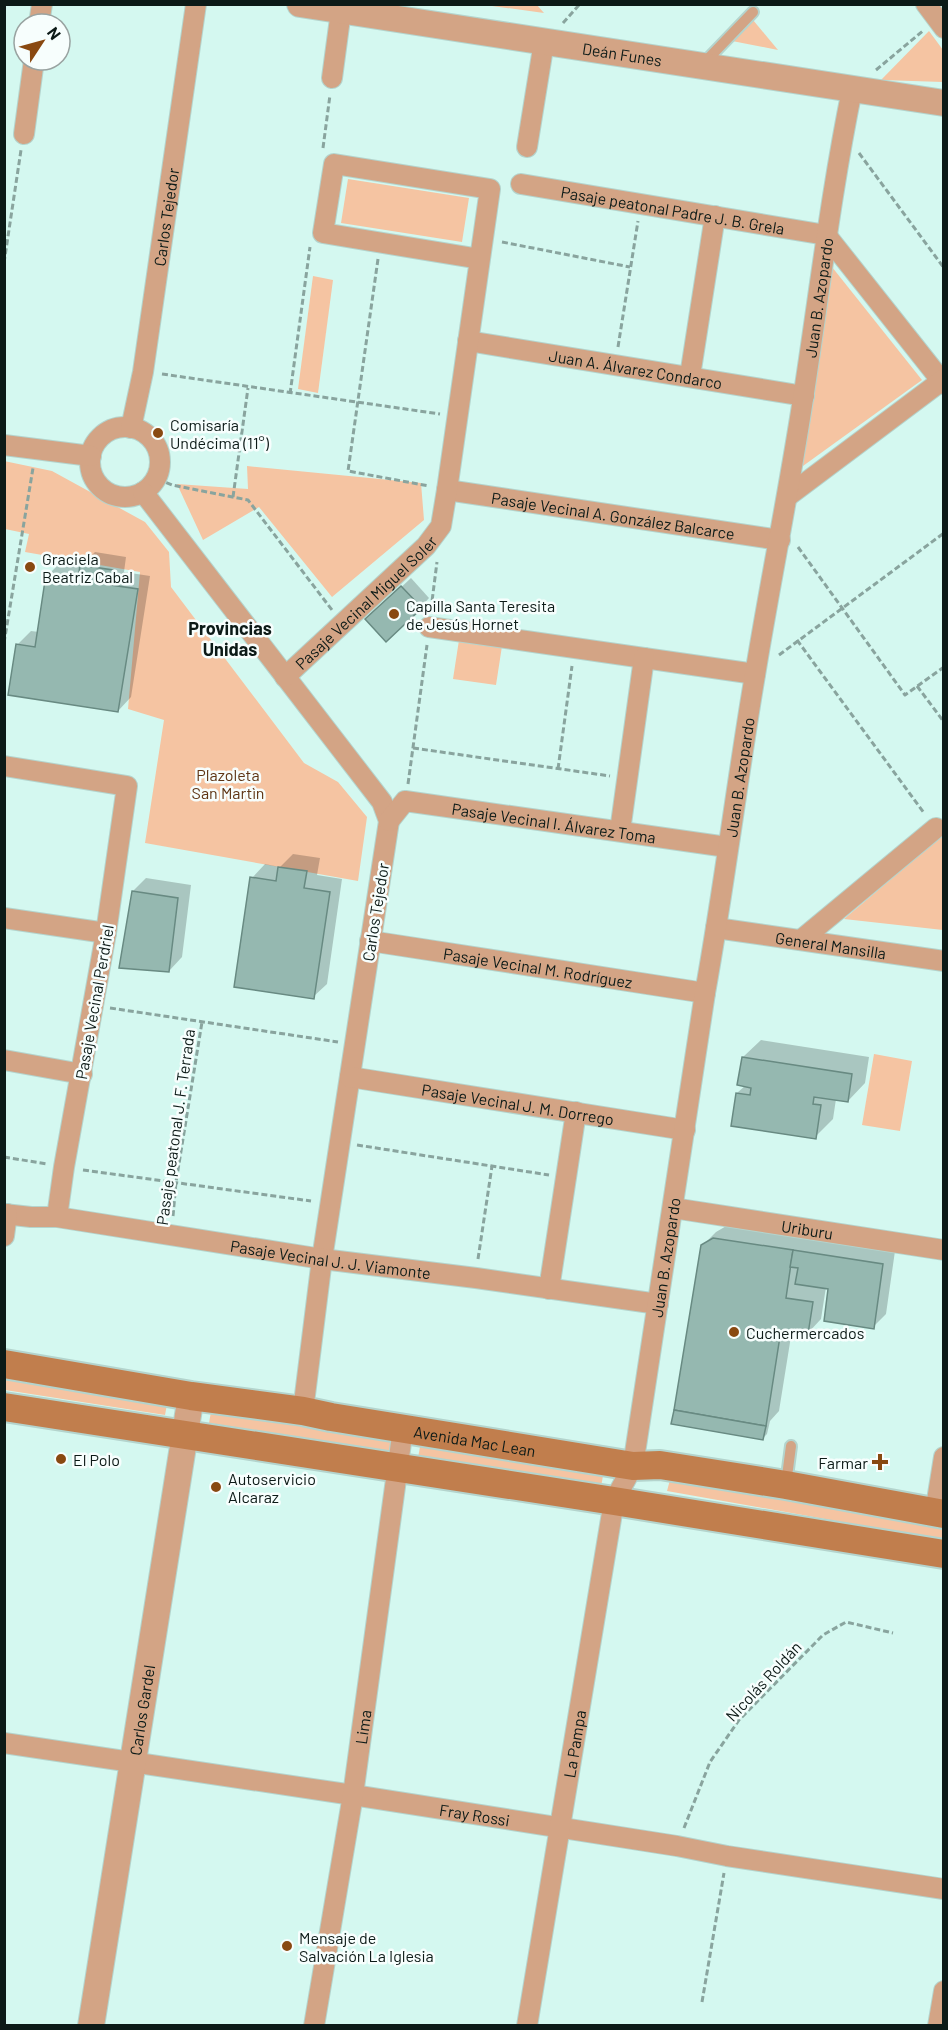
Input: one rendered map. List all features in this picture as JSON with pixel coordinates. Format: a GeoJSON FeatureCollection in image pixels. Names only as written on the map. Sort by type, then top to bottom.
{"type":"FeatureCollection","features":[{"type":"Feature","properties":{"kind":"main road","name":"Avenida Mac Lean"},"geometry":{"type":"LineString","coordinates":[[4,1364],[633,1466],[660,1465],[786,1485],[939,1514]]}},
{"type":"Feature","properties":{"kind":"main road"},"geometry":{"type":"LineString","coordinates":[[4,1407],[944,1554]]}},
{"type":"Feature","properties":{"kind":"street","name":"Carlos Tejedor"},"geometry":{"type":"LineString","coordinates":[[130,428],[143,372],[196,4]]}},
{"type":"Feature","properties":{"kind":"street","name":"Deán Funes"},"geometry":{"type":"LineString","coordinates":[[300,4],[944,103]]}},
{"type":"Feature","properties":{"kind":"street"},"geometry":{"type":"LineString","coordinates":[[333,78],[341,11]]}},
{"type":"Feature","properties":{"kind":"street"},"geometry":{"type":"LineString","coordinates":[[527,147],[544,42]]}},
{"type":"Feature","properties":{"kind":"street"},"geometry":{"type":"LineString","coordinates":[[24,134],[32,72]]}},
{"type":"Feature","properties":{"kind":"street","name":"Juan B. Azopardo"},"geometry":{"type":"LineString","coordinates":[[633,1466],[727,847],[755,674],[788,496],[826,235],[852,90]]}},
{"type":"Feature","properties":{"kind":"street"},"geometry":{"type":"LineString","coordinates":[[447,490],[457,416],[480,259],[490,189],[334,164],[323,233],[480,259]]}},
{"type":"Feature","properties":{"kind":"street","name":"Pasaje peatonal Padre J. B. Grela"},"geometry":{"type":"LineString","coordinates":[[521,184],[826,235]]}},
{"type":"Feature","properties":{"kind":"street"},"geometry":{"type":"LineString","coordinates":[[690,376],[715,216]]}},
{"type":"Feature","properties":{"kind":"street"},"geometry":{"type":"LineString","coordinates":[[788,496],[943,381],[826,235]]}},
{"type":"Feature","properties":{"kind":"street","name":"Juan A. Álvarez Condarco"},"geometry":{"type":"LineString","coordinates":[[468,341],[804,396]]}},
{"type":"Feature","properties":{"kind":"street"},"geometry":{"type":"LineString","coordinates":[[122,427],[130,428],[148,435],[159,451],[160,470],[150,486],[134,496],[124,497],[106,491],[93,476],[91,456],[94,447],[105,434],[122,427]]}},
{"type":"Feature","properties":{"kind":"street"},"geometry":{"type":"LineString","coordinates":[[4,445],[91,456]]}},
{"type":"Feature","properties":{"kind":"street"},"geometry":{"type":"LineString","coordinates":[[150,486],[285,677],[382,802],[389,821]]}},
{"type":"Feature","properties":{"kind":"street","name":"Pasaje Vecinal Miguel Soler"},"geometry":{"type":"LineString","coordinates":[[285,677],[426,546],[441,526],[447,490]]}},
{"type":"Feature","properties":{"kind":"street","name":"Pasaje Vecinal A. González Balcarce"},"geometry":{"type":"LineString","coordinates":[[447,490],[781,533]]}},
{"type":"Feature","properties":{"kind":"street"},"geometry":{"type":"LineString","coordinates":[[429,627],[755,674]]}},
{"type":"Feature","properties":{"kind":"street"},"geometry":{"type":"LineString","coordinates":[[620,831],[644,658]]}},
{"type":"Feature","properties":{"kind":"street","name":"Pasaje Vecinal Perdriel"},"geometry":{"type":"LineString","coordinates":[[4,766],[127,786],[106,933],[57,1217]]}},
{"type":"Feature","properties":{"kind":"street"},"geometry":{"type":"LineString","coordinates":[[389,821],[405,801]]}},
{"type":"Feature","properties":{"kind":"street","name":"Pasaje Vecinal I. Álvarez Toma"},"geometry":{"type":"LineString","coordinates":[[405,801],[727,847]]}},
{"type":"Feature","properties":{"kind":"street","name":"Carlos Tejedor"},"geometry":{"type":"LineString","coordinates":[[303,1411],[322,1259],[389,821]]}},
{"type":"Feature","properties":{"kind":"street"},"geometry":{"type":"LineString","coordinates":[[801,940],[936,828]]}},
{"type":"Feature","properties":{"kind":"street"},"geometry":{"type":"LineString","coordinates":[[4,918],[106,933]]}},
{"type":"Feature","properties":{"kind":"street","name":"General Mansilla"},"geometry":{"type":"LineString","coordinates":[[716,928],[944,961]]}},
{"type":"Feature","properties":{"kind":"street","name":"Pasaje Vecinal M. Rodríguez"},"geometry":{"type":"LineString","coordinates":[[370,941],[705,993]]}},
{"type":"Feature","properties":{"kind":"street"},"geometry":{"type":"LineString","coordinates":[[4,1060],[82,1074]]}},
{"type":"Feature","properties":{"kind":"street","name":"Pasaje Vecinal J. M. Dorrego"},"geometry":{"type":"LineString","coordinates":[[350,1077],[685,1130]]}},
{"type":"Feature","properties":{"kind":"street"},"geometry":{"type":"LineString","coordinates":[[549,1288],[576,1112]]}},
{"type":"Feature","properties":{"kind":"street","name":"Uriburu"},"geometry":{"type":"LineString","coordinates":[[673,1209],[944,1250]]}},
{"type":"Feature","properties":{"kind":"street"},"geometry":{"type":"LineString","coordinates":[[4,1236],[6,1214]]}},
{"type":"Feature","properties":{"kind":"street","name":"Pasaje Vecinal J. J. Viamonte"},"geometry":{"type":"LineString","coordinates":[[6,1214],[57,1217],[322,1259],[658,1304]]}},
{"type":"Feature","properties":{"kind":"street","name":"Carlos Gardel"},"geometry":{"type":"LineString","coordinates":[[91,2025],[191,1396]]}},
{"type":"Feature","properties":{"kind":"street","name":"Lima"},"geometry":{"type":"LineString","coordinates":[[314,2025],[353,1795],[403,1428]]}},
{"type":"Feature","properties":{"kind":"street"},"geometry":{"type":"LineString","coordinates":[[939,1514],[944,1457]]}},
{"type":"Feature","properties":{"kind":"street","name":"La Pampa"},"geometry":{"type":"LineString","coordinates":[[527,2025],[614,1501],[633,1466]]}},
{"type":"Feature","properties":{"kind":"street","name":"Fray Rossi"},"geometry":{"type":"LineString","coordinates":[[4,1743],[353,1795],[677,1846],[727,1856],[944,1888]]}},
{"type":"Feature","properties":{"kind":"street"},"geometry":{"type":"LineString","coordinates":[[938,2025],[944,1991]]}},
{"type":"Feature","properties":{"kind":"lane"},"geometry":{"type":"LineString","coordinates":[[700,67],[753,12]]}},
{"type":"Feature","properties":{"kind":"lane"},"geometry":{"type":"LineString","coordinates":[[786,1485],[791,1446]]}},
{"type":"Feature","properties":{"kind":"path"},"geometry":{"type":"LineString","coordinates":[[852,90],[935,17]]}},
{"type":"Feature","properties":{"kind":"path"},"geometry":{"type":"LineString","coordinates":[[843,131],[944,268]]}},
{"type":"Feature","properties":{"kind":"path"},"geometry":{"type":"LineString","coordinates":[[4,263],[24,134]]}},
{"type":"Feature","properties":{"kind":"path"},"geometry":{"type":"LineString","coordinates":[[615,364],[640,204]]}},
{"type":"Feature","properties":{"kind":"path"},"geometry":{"type":"LineString","coordinates":[[483,238],[630,267]]}},
{"type":"Feature","properties":{"kind":"path"},"geometry":{"type":"LineString","coordinates":[[381,243],[348,471],[447,490]]}},
{"type":"Feature","properties":{"kind":"path"},"geometry":{"type":"LineString","coordinates":[[143,372],[457,416]]}},
{"type":"Feature","properties":{"kind":"path"},"geometry":{"type":"LineString","coordinates":[[233,497],[248,388]]}},
{"type":"Feature","properties":{"kind":"path"},"geometry":{"type":"LineString","coordinates":[[4,644],[36,450]]}},
{"type":"Feature","properties":{"kind":"path"},"geometry":{"type":"LineString","coordinates":[[150,486],[172,485],[248,500],[342,623]]}},
{"type":"Feature","properties":{"kind":"path"},"geometry":{"type":"LineString","coordinates":[[781,533],[841,608],[905,695],[944,667]]}},
{"type":"Feature","properties":{"kind":"path"},"geometry":{"type":"LineString","coordinates":[[755,674],[797,640],[944,533]]}},
{"type":"Feature","properties":{"kind":"path"},"geometry":{"type":"LineString","coordinates":[[405,801],[437,560]]}},
{"type":"Feature","properties":{"kind":"path"},"geometry":{"type":"LineString","coordinates":[[4,598],[12,600]]}},
{"type":"Feature","properties":{"kind":"path"},"geometry":{"type":"LineString","coordinates":[[797,640],[936,828]]}},
{"type":"Feature","properties":{"kind":"path"},"geometry":{"type":"LineString","coordinates":[[558,769],[574,648]]}},
{"type":"Feature","properties":{"kind":"path"},"geometry":{"type":"LineString","coordinates":[[917,686],[944,722]]}},
{"type":"Feature","properties":{"kind":"path"},"geometry":{"type":"LineString","coordinates":[[413,748],[627,778]]}},
{"type":"Feature","properties":{"kind":"path"},"geometry":{"type":"LineString","coordinates":[[93,1005],[355,1045]]}},
{"type":"Feature","properties":{"kind":"path","name":"Pasaje peatonal J. F. Terrada"},"geometry":{"type":"LineString","coordinates":[[171,1235],[176,1182],[202,1022]]}},
{"type":"Feature","properties":{"kind":"path"},"geometry":{"type":"LineString","coordinates":[[340,1143],[565,1178]]}},
{"type":"Feature","properties":{"kind":"path"},"geometry":{"type":"LineString","coordinates":[[4,1157],[332,1204]]}},
{"type":"Feature","properties":{"kind":"path"},"geometry":{"type":"LineString","coordinates":[[476,1278],[492,1166]]}},
{"type":"Feature","properties":{"kind":"path","name":"Nicolás Roldán"},"geometry":{"type":"LineString","coordinates":[[677,1846],[710,1762],[739,1720],[823,1635],[846,1622],[893,1633]]}},
{"type":"Feature","properties":{"kind":"path"},"geometry":{"type":"LineString","coordinates":[[702,2002],[727,1856]]}},
{"type":"Feature","properties":{"kind":"green space"},"geometry":{"type":"Polygon","coordinates":[[[485,5],[537,5],[544,13],[485,5]]]}},
{"type":"Feature","properties":{"kind":"green space"},"geometry":{"type":"Polygon","coordinates":[[[753,20],[778,50],[727,40],[753,20]]]}},
{"type":"Feature","properties":{"kind":"green space"},"geometry":{"type":"Polygon","coordinates":[[[929,31],[943,50],[943,82],[881,80],[929,31]]]}},
{"type":"Feature","properties":{"kind":"green space"},"geometry":{"type":"Polygon","coordinates":[[[348,179],[469,198],[462,242],[341,223],[348,179]]]}},
{"type":"Feature","properties":{"kind":"green space"},"geometry":{"type":"Polygon","coordinates":[[[832,267],[922,380],[796,471],[832,267]]]}},
{"type":"Feature","properties":{"kind":"green space"},"geometry":{"type":"Polygon","coordinates":[[[313,276],[333,280],[318,393],[298,389],[313,276]]]}},
{"type":"Feature","properties":{"kind":"green space","name":"Plazoleta San Martìn"},"geometry":{"type":"Polygon","coordinates":[[[4,461],[52,471],[145,522],[169,552],[171,587],[304,763],[338,782],[367,817],[358,881],[145,843],[164,720],[128,709],[140,572],[25,552],[29,534],[5,529],[4,461]]]}},
{"type":"Feature","properties":{"kind":"green space"},"geometry":{"type":"Polygon","coordinates":[[[247,466],[421,483],[424,520],[332,597],[259,507],[203,540],[177,484],[248,489],[247,466]]]}},
{"type":"Feature","properties":{"kind":"green space"},"geometry":{"type":"Polygon","coordinates":[[[459,640],[502,646],[496,685],[453,679],[459,640]]]}},
{"type":"Feature","properties":{"kind":"green space"},"geometry":{"type":"Polygon","coordinates":[[[943,835],[943,930],[844,919],[943,835]]]}},
{"type":"Feature","properties":{"kind":"green space"},"geometry":{"type":"Polygon","coordinates":[[[874,1054],[912,1061],[900,1131],[862,1125],[874,1054]]]}},
{"type":"Feature","properties":{"kind":"green space"},"geometry":{"type":"Polygon","coordinates":[[[4,1373],[168,1399],[165,1415],[5,1390],[4,1373]]]}},
{"type":"Feature","properties":{"kind":"green space"},"geometry":{"type":"Polygon","coordinates":[[[212,1406],[395,1435],[392,1452],[209,1423],[212,1406]]]}},
{"type":"Feature","properties":{"kind":"green space"},"geometry":{"type":"Polygon","coordinates":[[[421,1441],[604,1470],[601,1487],[418,1458],[421,1441]]]}},
{"type":"Feature","properties":{"kind":"green space"},"geometry":{"type":"Polygon","coordinates":[[[671,1476],[943,1523],[943,1540],[667,1491],[671,1476]]]}},
{"type":"Feature","properties":{"kind":"building"},"geometry":{"type":"Polygon","coordinates":[[[80,565],[113,570],[111,585],[138,589],[118,712],[8,695],[16,644],[35,647],[46,574],[78,579],[80,565]]]}},
{"type":"Feature","properties":{"kind":"building","name":"Capilla Santa Teresita de Jesús Hornet"},"geometry":{"type":"Polygon","coordinates":[[[401,586],[422,608],[386,642],[365,619],[401,586]]]}},
{"type":"Feature","properties":{"kind":"building"},"geometry":{"type":"Polygon","coordinates":[[[278,867],[307,871],[304,888],[330,892],[314,999],[234,987],[250,877],[276,881],[278,867]]]}},
{"type":"Feature","properties":{"kind":"building"},"geometry":{"type":"Polygon","coordinates":[[[132,891],[178,898],[169,972],[119,968],[132,891]]]}},
{"type":"Feature","properties":{"kind":"building"},"geometry":{"type":"Polygon","coordinates":[[[742,1057],[852,1074],[848,1102],[814,1097],[813,1104],[821,1105],[816,1139],[731,1126],[736,1093],[750,1095],[751,1088],[737,1085],[742,1057]]]}},
{"type":"Feature","properties":{"kind":"building","name":"Cuchermercados"},"geometry":{"type":"Polygon","coordinates":[[[713,1238],[793,1250],[786,1298],[813,1302],[808,1334],[781,1330],[766,1426],[674,1410],[701,1245],[713,1238]]]}},
{"type":"Feature","properties":{"kind":"building"},"geometry":{"type":"Polygon","coordinates":[[[793,1250],[883,1264],[874,1329],[824,1321],[828,1289],[795,1284],[798,1268],[790,1267],[793,1250]]]}},
{"type":"Feature","properties":{"kind":"building"},"geometry":{"type":"Polygon","coordinates":[[[674,1410],[766,1426],[763,1440],[671,1424],[674,1410]]]}},
{"type":"Feature","properties":{"kind":"place","name":"Comisaría Undécima (11°)"},"geometry":{"type":"Point","coordinates":[158,433]}},
{"type":"Feature","properties":{"kind":"place","name":"Graciela Beatriz Cabal"},"geometry":{"type":"Point","coordinates":[30,567]}},
{"type":"Feature","properties":{"kind":"place","name":"Capilla Santa Teresita de Jesús Hornet"},"geometry":{"type":"Point","coordinates":[394,614]}},
{"type":"Feature","properties":{"kind":"place","name":"Cuchermercados"},"geometry":{"type":"Point","coordinates":[734,1332]}},
{"type":"Feature","properties":{"kind":"place","name":"El Polo"},"geometry":{"type":"Point","coordinates":[61,1459]}},
{"type":"Feature","properties":{"kind":"place","name":"Farmar"},"geometry":{"type":"Point","coordinates":[880,1462]}},
{"type":"Feature","properties":{"kind":"place","name":"Autoservicio Alcaraz"},"geometry":{"type":"Point","coordinates":[216,1487]}},
{"type":"Feature","properties":{"kind":"place","name":"Mensaje de Salvación La Iglesia"},"geometry":{"type":"Point","coordinates":[287,1946]}},
{"type":"Feature","properties":{"kind":"district","name":"Provincias Unidas"},"geometry":{"type":"Point","coordinates":[230,638]}}]}
